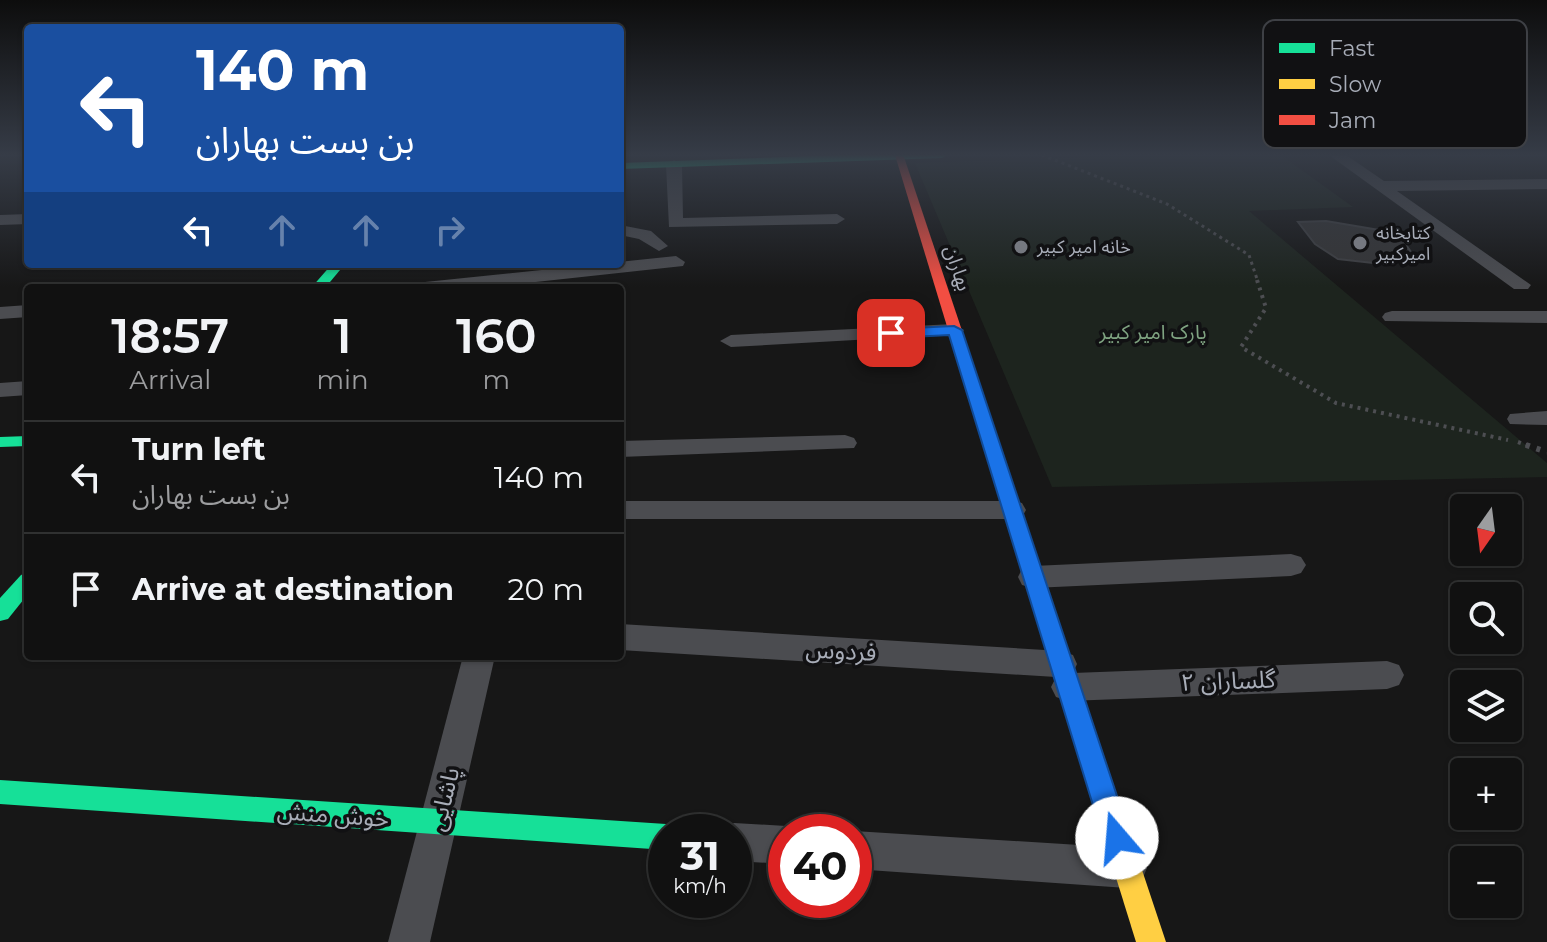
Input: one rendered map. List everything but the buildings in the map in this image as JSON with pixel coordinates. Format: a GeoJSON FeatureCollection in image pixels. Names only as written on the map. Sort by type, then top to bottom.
{"type":"FeatureCollection","features":[{"type":"Feature","properties":{"kind":"street"},"geometry":{"type":"LineString","coordinates":[[675,199],[675,223],[837,219]]}},
{"type":"Feature","properties":{"kind":"street","name":"بهاران"},"geometry":{"type":"LineString","coordinates":[[912,199],[1151,942]]}},
{"type":"Feature","properties":{"kind":"street"},"geometry":{"type":"LineString","coordinates":[[1398,199],[1521,285]]}},
{"type":"Feature","properties":{"kind":"street"},"geometry":{"type":"LineString","coordinates":[[0,220],[24,219]]}},
{"type":"Feature","properties":{"kind":"street"},"geometry":{"type":"LineString","coordinates":[[624,231],[645,235],[659,246]]}},
{"type":"Feature","properties":{"kind":"street"},"geometry":{"type":"LineString","coordinates":[[508,284],[571,281],[676,262]]}},
{"type":"Feature","properties":{"kind":"street"},"geometry":{"type":"LineString","coordinates":[[322,284],[336,268]]}},
{"type":"Feature","properties":{"kind":"street"},"geometry":{"type":"LineString","coordinates":[[0,313],[24,311]]}},
{"type":"Feature","properties":{"kind":"street"},"geometry":{"type":"LineString","coordinates":[[1392,317],[1547,317]]}},
{"type":"Feature","properties":{"kind":"street"},"geometry":{"type":"LineString","coordinates":[[731,341],[954,330]]}},
{"type":"Feature","properties":{"kind":"street"},"geometry":{"type":"LineString","coordinates":[[0,390],[24,388]]}},
{"type":"Feature","properties":{"kind":"street"},"geometry":{"type":"LineString","coordinates":[[1519,419],[1547,418]]}},
{"type":"Feature","properties":{"kind":"street"},"geometry":{"type":"LineString","coordinates":[[0,442],[24,441]]}},
{"type":"Feature","properties":{"kind":"street"},"geometry":{"type":"LineString","coordinates":[[624,449],[845,443]]}},
{"type":"Feature","properties":{"kind":"street"},"geometry":{"type":"LineString","coordinates":[[624,510],[1012,510]]}},
{"type":"Feature","properties":{"kind":"street"},"geometry":{"type":"LineString","coordinates":[[1033,577],[1291,565]]}},
{"type":"Feature","properties":{"kind":"street","name":"فردوس"},"geometry":{"type":"LineString","coordinates":[[624,637],[1065,676]]}},
{"type":"Feature","properties":{"kind":"street","name":"پاشایی"},"geometry":{"type":"LineString","coordinates":[[409,942],[478,660]]}},
{"type":"Feature","properties":{"kind":"street","name":"گلساران ۲"},"geometry":{"type":"LineString","coordinates":[[1065,676],[1387,675]]}},
{"type":"Feature","properties":{"kind":"street","name":"خوش منش"},"geometry":{"type":"LineString","coordinates":[[0,792],[648,836]]}},
{"type":"Feature","properties":{"kind":"street"},"geometry":{"type":"LineString","coordinates":[[872,851],[1127,868]]}},
{"type":"Feature","properties":{"kind":"path"},"geometry":{"type":"LineString","coordinates":[[1154,199],[1249,255],[1266,308],[1241,347],[1336,403],[1523,443],[1547,452]]}},
{"type":"Feature","properties":{"kind":"green space","name":"پارک امیر کبیر"},"geometry":{"type":"Polygon","coordinates":[[[930,199],[1342,199],[1353,207],[1249,211],[1547,463],[1547,477],[1052,487],[930,199]]]}},
{"type":"Feature","properties":{"kind":"traffic: fast"},"geometry":{"type":"LineString","coordinates":[[322,284],[336,268]]}},
{"type":"Feature","properties":{"kind":"traffic: fast"},"geometry":{"type":"LineString","coordinates":[[0,442],[24,441]]}},
{"type":"Feature","properties":{"kind":"traffic: fast"},"geometry":{"type":"LineString","coordinates":[[0,613],[24,585]]}},
{"type":"Feature","properties":{"kind":"traffic: fast"},"geometry":{"type":"LineString","coordinates":[[0,792],[648,836]]}},
{"type":"Feature","properties":{"kind":"traffic: slow"},"geometry":{"type":"LineString","coordinates":[[1041,600],[1151,942]]}},
{"type":"Feature","properties":{"kind":"traffic: jam"},"geometry":{"type":"LineString","coordinates":[[912,199],[1041,600]]}},
{"type":"Feature","properties":{"kind":"place","name":"کتابخانه امیرکبیر"},"geometry":{"type":"Point","coordinates":[1360,243]}},
{"type":"Feature","properties":{"kind":"place","name":"خانه امیر کبیر"},"geometry":{"type":"Point","coordinates":[1021,247]}},
{"type":"Feature","properties":{"kind":"route"},"geometry":{"type":"LineString","coordinates":[[891,333],[954,330],[1117,838]]}}]}
